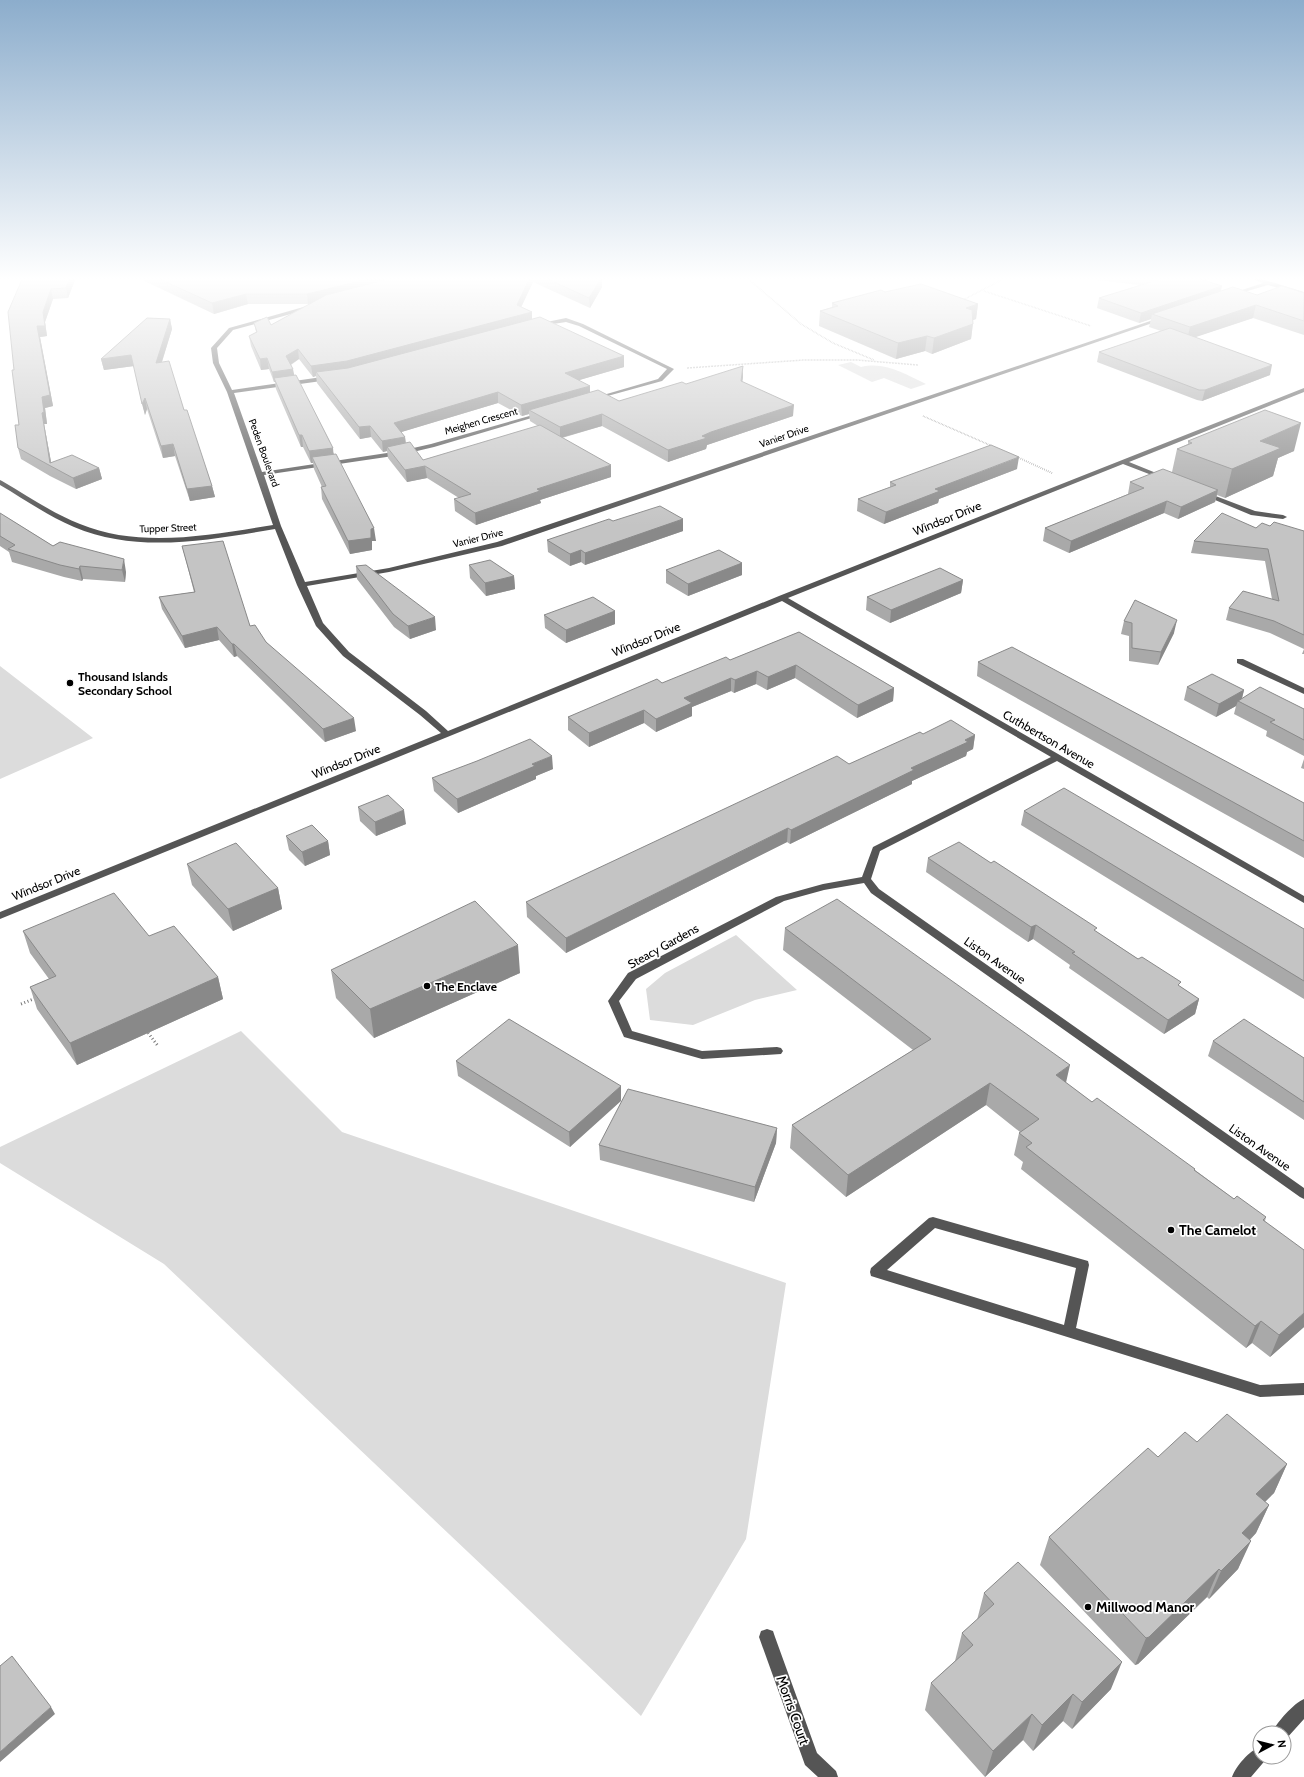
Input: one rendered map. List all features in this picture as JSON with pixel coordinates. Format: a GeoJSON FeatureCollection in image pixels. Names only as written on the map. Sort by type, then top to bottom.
{"type":"FeatureCollection","features":[{"type":"Feature","properties":{"kind":"street","name":"Peden Boulevard"},"geometry":{"type":"LineString","coordinates":[[216,360],[230,392],[277,526],[319,624],[346,654],[423,713],[447,734]]}},
{"type":"Feature","properties":{"kind":"street"},"geometry":{"type":"LineString","coordinates":[[584,402],[660,380],[672,369],[655,360]]}},
{"type":"Feature","properties":{"kind":"street","name":"Vanier Drive"},"geometry":{"type":"LineString","coordinates":[[301,585],[389,570],[498,544],[1040,360]]}},
{"type":"Feature","properties":{"kind":"street"},"geometry":{"type":"LineString","coordinates":[[230,392],[334,377]]}},
{"type":"Feature","properties":{"kind":"street","name":"Windsor Drive"},"geometry":{"type":"LineString","coordinates":[[0,916],[782,598],[1304,390]]}},
{"type":"Feature","properties":{"kind":"street","name":"Meighen Crescent"},"geometry":{"type":"LineString","coordinates":[[260,474],[400,453],[432,446],[546,413]]}},
{"type":"Feature","properties":{"kind":"street"},"geometry":{"type":"LineString","coordinates":[[1123,462],[1174,482]]}},
{"type":"Feature","properties":{"kind":"street","name":"Tupper Street"},"geometry":{"type":"LineString","coordinates":[[0,482],[66,520],[102,534],[146,540],[226,534],[277,526]]}},
{"type":"Feature","properties":{"kind":"street"},"geometry":{"type":"LineString","coordinates":[[1196,490],[1254,513],[1283,517]]}},
{"type":"Feature","properties":{"kind":"street","name":"Cuthbertson Avenue"},"geometry":{"type":"LineString","coordinates":[[782,598],[1056,758],[1304,900]]}},
{"type":"Feature","properties":{"kind":"street"},"geometry":{"type":"LineString","coordinates":[[1240,661],[1304,691]]}},
{"type":"Feature","properties":{"kind":"street"},"geometry":{"type":"LineString","coordinates":[[866,879],[876,849],[1056,758]]}},
{"type":"Feature","properties":{"kind":"street","name":"Steacy Gardens"},"geometry":{"type":"LineString","coordinates":[[777,1051],[702,1055],[628,1034],[613,1001],[632,976],[780,899],[823,887],[866,879]]}},
{"type":"Feature","properties":{"kind":"street","name":"Liston Avenue"},"geometry":{"type":"LineString","coordinates":[[866,879],[875,891],[1304,1194]]}},
{"type":"Feature","properties":{"kind":"street"},"geometry":{"type":"LineString","coordinates":[[1069,1332],[1084,1265],[933,1222],[876,1272],[1069,1332],[1260,1391],[1304,1389]]}},
{"type":"Feature","properties":{"kind":"street","name":"Morris Court"},"geometry":{"type":"LineString","coordinates":[[767,1637],[811,1759],[830,1777]]}},
{"type":"Feature","properties":{"kind":"street"},"geometry":{"type":"LineString","coordinates":[[1287,1725],[1304,1707]]}},
{"type":"Feature","properties":{"kind":"street"},"geometry":{"type":"LineString","coordinates":[[1240,1777],[1252,1764]]}},
{"type":"Feature","properties":{"kind":"path"},"geometry":{"type":"LineString","coordinates":[[672,369],[804,360],[877,362],[918,365]]}},
{"type":"Feature","properties":{"kind":"path"},"geometry":{"type":"LineString","coordinates":[[872,360],[877,362]]}},
{"type":"Feature","properties":{"kind":"path"},"geometry":{"type":"LineString","coordinates":[[902,407],[993,446]]}},
{"type":"Feature","properties":{"kind":"path"},"geometry":{"type":"LineString","coordinates":[[1014,456],[1073,482]]}},
{"type":"Feature","properties":{"kind":"path"},"geometry":{"type":"LineString","coordinates":[[21,1004],[43,995]]}},
{"type":"Feature","properties":{"kind":"path"},"geometry":{"type":"LineString","coordinates":[[144,1027],[158,1046]]}},
{"type":"Feature","properties":{"kind":"shaded area"},"geometry":{"type":"Polygon","coordinates":[[[851,362],[861,367],[887,367],[926,384],[911,389],[884,378],[872,382],[838,365],[851,362]]]}},
{"type":"Feature","properties":{"kind":"shaded area"},"geometry":{"type":"Polygon","coordinates":[[[0,666],[93,738],[0,779],[0,666]]]}},
{"type":"Feature","properties":{"kind":"shaded area"},"geometry":{"type":"Polygon","coordinates":[[[736,935],[797,990],[755,1000],[693,1025],[650,1020],[646,989],[665,973],[736,935]]]}},
{"type":"Feature","properties":{"kind":"shaded area"},"geometry":{"type":"Polygon","coordinates":[[[241,1031],[342,1132],[786,1283],[746,1539],[641,1716],[164,1264],[0,1163],[0,1147],[241,1031]]]}},
{"type":"Feature","properties":{"kind":"building"},"geometry":{"type":"Polygon","coordinates":[[[13,360],[43,360],[50,395],[42,397],[44,412],[42,413],[50,463],[72,455],[99,468],[73,478],[18,448],[15,425],[19,425],[12,370],[14,370],[13,360]]]}},
{"type":"Feature","properties":{"kind":"building"},"geometry":{"type":"Polygon","coordinates":[[[132,360],[157,360],[156,363],[169,361],[184,410],[187,410],[212,486],[187,489],[173,444],[161,446],[145,398],[142,404],[132,360]]]}},
{"type":"Feature","properties":{"kind":"building"},"geometry":{"type":"Polygon","coordinates":[[[268,360],[288,360],[293,369],[272,372],[268,360]]]}},
{"type":"Feature","properties":{"kind":"building"},"geometry":{"type":"Polygon","coordinates":[[[306,360],[351,360],[347,361],[311,366],[306,360]]]}},
{"type":"Feature","properties":{"kind":"building"},"geometry":{"type":"Polygon","coordinates":[[[378,360],[610,360],[565,373],[590,386],[521,405],[498,392],[394,423],[405,437],[382,441],[370,426],[359,427],[316,372],[348,368],[378,360]]]}},
{"type":"Feature","properties":{"kind":"building"},"geometry":{"type":"Polygon","coordinates":[[[1120,360],[1258,360],[1272,365],[1205,390],[1199,390],[1120,360]]]}},
{"type":"Feature","properties":{"kind":"building"},"geometry":{"type":"Polygon","coordinates":[[[743,366],[741,381],[794,405],[711,432],[702,436],[707,438],[668,450],[602,414],[560,427],[529,410],[598,390],[619,401],[682,382],[686,384],[743,366]]]}},
{"type":"Feature","properties":{"kind":"building"},"geometry":{"type":"Polygon","coordinates":[[[296,375],[333,448],[309,451],[302,435],[299,435],[274,378],[296,375]]]}},
{"type":"Feature","properties":{"kind":"building"},"geometry":{"type":"Polygon","coordinates":[[[1265,410],[1301,423],[1260,441],[1281,448],[1232,469],[1177,449],[1192,443],[1188,441],[1265,410]]]}},
{"type":"Feature","properties":{"kind":"building"},"geometry":{"type":"Polygon","coordinates":[[[540,425],[611,465],[537,489],[540,491],[475,513],[454,499],[471,494],[425,466],[405,470],[387,447],[410,442],[423,460],[540,425]]]}},
{"type":"Feature","properties":{"kind":"building"},"geometry":{"type":"Polygon","coordinates":[[[991,445],[1019,457],[935,489],[940,491],[886,512],[858,499],[896,485],[890,482],[991,445]]]}},
{"type":"Feature","properties":{"kind":"building"},"geometry":{"type":"Polygon","coordinates":[[[336,454],[374,528],[371,529],[371,538],[348,541],[321,487],[326,486],[312,457],[336,454]]]}},
{"type":"Feature","properties":{"kind":"building"},"geometry":{"type":"Polygon","coordinates":[[[1163,469],[1218,490],[1181,507],[1167,501],[1071,541],[1045,528],[1144,488],[1130,482],[1163,469]]]}},
{"type":"Feature","properties":{"kind":"building"},"geometry":{"type":"Polygon","coordinates":[[[660,506],[683,519],[585,553],[581,550],[570,554],[547,540],[609,519],[613,521],[660,506]]]}},
{"type":"Feature","properties":{"kind":"building"},"geometry":{"type":"Polygon","coordinates":[[[0,513],[53,546],[60,542],[124,559],[122,570],[80,566],[79,569],[60,565],[8,549],[15,545],[0,536],[0,513]]]}},
{"type":"Feature","properties":{"kind":"building"},"geometry":{"type":"Polygon","coordinates":[[[1222,513],[1256,528],[1262,523],[1270,526],[1274,522],[1304,531],[1304,635],[1274,621],[1229,608],[1243,591],[1279,601],[1268,549],[1194,541],[1222,513]]]}},
{"type":"Feature","properties":{"kind":"building"},"geometry":{"type":"Polygon","coordinates":[[[223,541],[250,626],[255,625],[266,642],[354,718],[323,729],[234,644],[232,644],[217,627],[182,636],[159,597],[195,592],[182,546],[223,541]]]}},
{"type":"Feature","properties":{"kind":"building"},"geometry":{"type":"Polygon","coordinates":[[[719,550],[742,563],[688,584],[666,570],[719,550]]]}},
{"type":"Feature","properties":{"kind":"building"},"geometry":{"type":"Polygon","coordinates":[[[490,560],[514,576],[485,583],[469,565],[490,560]]]}},
{"type":"Feature","properties":{"kind":"building"},"geometry":{"type":"Polygon","coordinates":[[[366,565],[435,617],[408,626],[393,614],[356,566],[366,565]]]}},
{"type":"Feature","properties":{"kind":"building"},"geometry":{"type":"Polygon","coordinates":[[[940,568],[963,580],[891,610],[867,597],[940,568]]]}},
{"type":"Feature","properties":{"kind":"building"},"geometry":{"type":"Polygon","coordinates":[[[593,597],[615,611],[566,630],[544,615],[593,597]]]}},
{"type":"Feature","properties":{"kind":"building"},"geometry":{"type":"Polygon","coordinates":[[[1135,600],[1177,620],[1161,652],[1132,648],[1132,623],[1124,621],[1135,600]]]}},
{"type":"Feature","properties":{"kind":"building"},"geometry":{"type":"Polygon","coordinates":[[[799,632],[894,688],[858,705],[796,665],[768,677],[757,671],[735,680],[731,678],[684,698],[692,703],[656,719],[644,710],[589,733],[568,717],[657,679],[662,683],[726,657],[730,660],[799,632]]]}},
{"type":"Feature","properties":{"kind":"building"},"geometry":{"type":"Polygon","coordinates":[[[1012,647],[1304,803],[1304,841],[978,662],[1012,647]]]}},
{"type":"Feature","properties":{"kind":"building"},"geometry":{"type":"Polygon","coordinates":[[[1212,674],[1244,690],[1219,704],[1187,687],[1212,674]]]}},
{"type":"Feature","properties":{"kind":"building"},"geometry":{"type":"Polygon","coordinates":[[[1260,687],[1304,709],[1304,740],[1270,722],[1275,720],[1238,701],[1260,687]]]}},
{"type":"Feature","properties":{"kind":"building"},"geometry":{"type":"Polygon","coordinates":[[[951,720],[975,735],[965,740],[968,742],[911,768],[914,770],[791,830],[788,828],[566,938],[526,902],[837,756],[849,764],[920,732],[923,734],[951,720]]]}},
{"type":"Feature","properties":{"kind":"building"},"geometry":{"type":"Polygon","coordinates":[[[530,739],[552,756],[532,764],[535,766],[457,799],[432,778],[477,761],[530,739]]]}},
{"type":"Feature","properties":{"kind":"building"},"geometry":{"type":"Polygon","coordinates":[[[1064,788],[1304,929],[1304,981],[1024,811],[1064,788]]]}},
{"type":"Feature","properties":{"kind":"building"},"geometry":{"type":"Polygon","coordinates":[[[388,795],[404,810],[375,822],[358,807],[388,795]]]}},
{"type":"Feature","properties":{"kind":"building"},"geometry":{"type":"Polygon","coordinates":[[[312,825],[328,841],[302,852],[286,836],[312,825]]]}},
{"type":"Feature","properties":{"kind":"building"},"geometry":{"type":"Polygon","coordinates":[[[959,842],[991,863],[994,861],[1097,928],[1094,930],[1138,959],[1142,957],[1181,982],[1178,985],[1199,999],[1168,1020],[1072,953],[1075,952],[1036,925],[1031,927],[928,858],[959,842]]]}},
{"type":"Feature","properties":{"kind":"building"},"geometry":{"type":"Polygon","coordinates":[[[236,843],[278,888],[228,909],[187,864],[236,843]]]}},
{"type":"Feature","properties":{"kind":"building"},"geometry":{"type":"Polygon","coordinates":[[[114,893],[149,936],[174,926],[218,977],[70,1043],[30,987],[56,976],[23,931],[114,893]]]}},
{"type":"Feature","properties":{"kind":"building"},"geometry":{"type":"Polygon","coordinates":[[[837,899],[1070,1065],[1056,1075],[1092,1102],[1097,1098],[1234,1199],[1237,1196],[1266,1217],[1263,1220],[1304,1250],[1304,1313],[1279,1335],[1261,1321],[1255,1326],[1026,1147],[1032,1143],[1019,1133],[1039,1119],[990,1083],[848,1175],[792,1125],[931,1039],[785,928],[837,899]]]}},
{"type":"Feature","properties":{"kind":"building"},"geometry":{"type":"Polygon","coordinates":[[[475,901],[518,945],[370,1009],[331,970],[475,901]]]}},
{"type":"Feature","properties":{"kind":"building"},"geometry":{"type":"Polygon","coordinates":[[[509,1019],[621,1086],[569,1132],[456,1061],[509,1019]]]}},
{"type":"Feature","properties":{"kind":"building"},"geometry":{"type":"Polygon","coordinates":[[[1244,1019],[1304,1058],[1304,1102],[1213,1041],[1244,1019]]]}},
{"type":"Feature","properties":{"kind":"building"},"geometry":{"type":"Polygon","coordinates":[[[628,1089],[777,1128],[755,1187],[599,1145],[628,1089]]]}},
{"type":"Feature","properties":{"kind":"building"},"geometry":{"type":"Polygon","coordinates":[[[1227,1414],[1287,1464],[1256,1494],[1269,1505],[1242,1533],[1251,1541],[1221,1571],[1219,1569],[1149,1637],[1146,1638],[1049,1537],[1148,1448],[1158,1457],[1185,1432],[1197,1442],[1227,1414]]]}},
{"type":"Feature","properties":{"kind":"building"},"geometry":{"type":"Polygon","coordinates":[[[1018,1562],[1122,1662],[1082,1702],[1073,1694],[1042,1725],[1032,1714],[993,1751],[931,1683],[973,1645],[962,1633],[994,1604],[984,1593],[1018,1562]]]}},
{"type":"Feature","properties":{"kind":"building"},"geometry":{"type":"Polygon","coordinates":[[[12,1656],[51,1707],[0,1752],[0,1666],[12,1656]]]}},
{"type":"Feature","properties":{"kind":"place","name":"Thousand Islands Secondary School"},"geometry":{"type":"Point","coordinates":[70,683]}},
{"type":"Feature","properties":{"kind":"place","name":"The Enclave"},"geometry":{"type":"Point","coordinates":[427,986]}},
{"type":"Feature","properties":{"kind":"place","name":"The Camelot"},"geometry":{"type":"Point","coordinates":[1171,1230]}},
{"type":"Feature","properties":{"kind":"place","name":"Millwood Manor"},"geometry":{"type":"Point","coordinates":[1088,1607]}}]}
